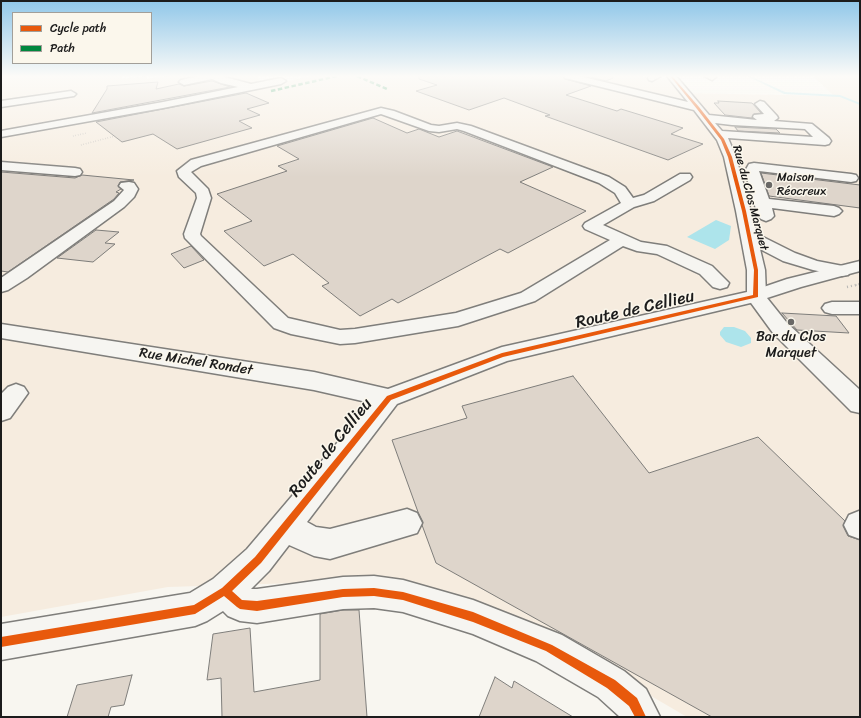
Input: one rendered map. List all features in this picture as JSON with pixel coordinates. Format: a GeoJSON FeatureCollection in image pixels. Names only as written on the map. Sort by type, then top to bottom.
{"type":"FeatureCollection","features":[{"type":"Feature","properties":{"kind":"street"},"geometry":{"type":"LineString","coordinates":[[1,134],[25,132],[49,126],[138,110],[147,115],[188,110]]}},
{"type":"Feature","properties":{"kind":"street"},"geometry":{"type":"LineString","coordinates":[[689,110],[724,120],[808,126],[826,141],[718,134]]}},
{"type":"Feature","properties":{"kind":"street","name":"Rue du Clos Marquet"},"geometry":{"type":"LineString","coordinates":[[699,110],[722,140],[730,158],[750,237],[756,270],[756,296]]}},
{"type":"Feature","properties":{"kind":"street"},"geometry":{"type":"LineString","coordinates":[[702,113],[773,118],[765,110]]}},
{"type":"Feature","properties":{"kind":"street"},"geometry":{"type":"LineString","coordinates":[[629,204],[620,190],[604,180],[467,128],[457,126],[439,129],[429,128],[381,111],[196,163],[184,171],[184,174],[201,188],[204,198],[192,234],[193,238],[281,323],[291,327],[340,336],[355,336],[458,319],[528,297],[630,242]]}},
{"type":"Feature","properties":{"kind":"street"},"geometry":{"type":"LineString","coordinates":[[49,126],[68,112]]}},
{"type":"Feature","properties":{"kind":"street"},"geometry":{"type":"LineString","coordinates":[[724,120],[736,135]]}},
{"type":"Feature","properties":{"kind":"street"},"geometry":{"type":"LineString","coordinates":[[1,166],[74,172]]}},
{"type":"Feature","properties":{"kind":"street"},"geometry":{"type":"LineString","coordinates":[[745,217],[764,217],[766,214],[752,171],[754,167],[851,178]]}},
{"type":"Feature","properties":{"kind":"street"},"geometry":{"type":"LineString","coordinates":[[685,177],[649,198],[629,204],[591,226],[630,242],[650,258],[696,279],[720,283],[756,296],[768,315],[780,328],[860,404]]}},
{"type":"Feature","properties":{"kind":"street"},"geometry":{"type":"LineString","coordinates":[[1,286],[21,274],[119,204],[129,194],[129,186],[126,186]]}},
{"type":"Feature","properties":{"kind":"street"},"geometry":{"type":"LineString","coordinates":[[763,203],[834,212]]}},
{"type":"Feature","properties":{"kind":"street"},"geometry":{"type":"LineString","coordinates":[[750,237],[789,257],[812,265],[842,271]]}},
{"type":"Feature","properties":{"kind":"street","name":"Route de Cellieu"},"geometry":{"type":"LineString","coordinates":[[1,642],[195,609],[225,591],[258,560],[389,398],[502,355],[756,296],[794,283],[860,266]]}},
{"type":"Feature","properties":{"kind":"street"},"geometry":{"type":"LineString","coordinates":[[832,308],[860,308]]}},
{"type":"Feature","properties":{"kind":"street","name":"Rue Michel Rondet"},"geometry":{"type":"LineString","coordinates":[[1,331],[314,381],[389,398]]}},
{"type":"Feature","properties":{"kind":"street"},"geometry":{"type":"LineString","coordinates":[[1,411],[16,393]]}},
{"type":"Feature","properties":{"kind":"street"},"geometry":{"type":"LineString","coordinates":[[285,527],[314,541],[330,544],[407,523]]}},
{"type":"Feature","properties":{"kind":"street"},"geometry":{"type":"LineString","coordinates":[[225,591],[240,604],[257,606],[343,593],[374,592],[403,596],[473,617],[548,648],[610,684],[633,702],[640,717]]}},
{"type":"Feature","properties":{"kind":"path"},"geometry":{"type":"LineString","coordinates":[[81,145],[115,136]]}},
{"type":"Feature","properties":{"kind":"shaded area"},"geometry":{"type":"Polygon","coordinates":[[[1,110],[860,110],[860,717],[687,717],[593,662],[435,590],[295,583],[168,587],[1,617],[1,110]]]}},
{"type":"Feature","properties":{"kind":"water"},"geometry":{"type":"Polygon","coordinates":[[[716,220],[731,226],[729,240],[715,249],[687,237],[716,220]]]}},
{"type":"Feature","properties":{"kind":"water"},"geometry":{"type":"Polygon","coordinates":[[[724,327],[734,327],[745,331],[751,338],[751,343],[741,347],[726,342],[720,335],[720,332],[724,327]]]}},
{"type":"Feature","properties":{"kind":"building"},"geometry":{"type":"Polygon","coordinates":[[[94,110],[111,110],[92,113],[94,110]]]}},
{"type":"Feature","properties":{"kind":"building"},"geometry":{"type":"Polygon","coordinates":[[[161,110],[248,110],[260,115],[239,121],[252,128],[177,149],[153,134],[122,142],[96,122],[161,110]]]}},
{"type":"Feature","properties":{"kind":"building"},"geometry":{"type":"Polygon","coordinates":[[[535,110],[612,110],[617,111],[623,110],[683,128],[671,134],[703,144],[668,160],[545,116],[550,115],[535,110]]]}},
{"type":"Feature","properties":{"kind":"building"},"geometry":{"type":"Polygon","coordinates":[[[720,110],[758,110],[761,113],[754,114],[752,118],[725,115],[720,110]]]}},
{"type":"Feature","properties":{"kind":"building"},"geometry":{"type":"Polygon","coordinates":[[[373,118],[407,133],[419,129],[439,137],[457,131],[553,167],[520,182],[586,211],[508,253],[500,249],[398,303],[392,299],[360,316],[322,286],[329,283],[293,254],[264,266],[224,231],[252,221],[217,194],[287,171],[278,166],[299,159],[277,146],[373,118]]]}},
{"type":"Feature","properties":{"kind":"building"},"geometry":{"type":"Polygon","coordinates":[[[735,127],[776,129],[780,133],[738,131],[735,127]]]}},
{"type":"Feature","properties":{"kind":"building"},"geometry":{"type":"Polygon","coordinates":[[[1,172],[75,178],[82,175],[134,180],[120,182],[118,186],[121,189],[116,192],[119,193],[114,199],[8,272],[1,271],[1,172]]]}},
{"type":"Feature","properties":{"kind":"building"},"geometry":{"type":"Polygon","coordinates":[[[761,173],[860,185],[860,208],[769,196],[761,173]]]}},
{"type":"Feature","properties":{"kind":"building"},"geometry":{"type":"Polygon","coordinates":[[[96,230],[119,232],[105,243],[115,244],[93,262],[57,258],[96,230]]]}},
{"type":"Feature","properties":{"kind":"building"},"geometry":{"type":"Polygon","coordinates":[[[191,246],[204,260],[184,268],[171,254],[191,246]]]}},
{"type":"Feature","properties":{"kind":"building"},"geometry":{"type":"Polygon","coordinates":[[[782,313],[836,316],[849,333],[797,330],[782,313]]]}},
{"type":"Feature","properties":{"kind":"building"},"geometry":{"type":"Polygon","coordinates":[[[573,376],[649,473],[758,437],[845,521],[843,526],[848,536],[860,540],[860,717],[712,717],[436,563],[422,525],[423,522],[392,440],[467,418],[462,406],[573,376]]]}},
{"type":"Feature","properties":{"kind":"building"},"geometry":{"type":"Polygon","coordinates":[[[343,610],[359,610],[367,717],[222,717],[221,678],[207,680],[213,634],[250,628],[254,692],[320,680],[320,614],[343,610]]]}},
{"type":"Feature","properties":{"kind":"building"},"geometry":{"type":"Polygon","coordinates":[[[132,675],[124,705],[111,707],[108,717],[67,717],[77,685],[132,675]]]}},
{"type":"Feature","properties":{"kind":"building"},"geometry":{"type":"Polygon","coordinates":[[[495,677],[512,688],[514,681],[573,717],[479,717],[495,677]]]}},
{"type":"Feature","properties":{"kind":"cycle path"},"geometry":{"type":"LineString","coordinates":[[1,642],[195,609],[225,591],[258,560],[389,398],[502,355],[756,296],[756,270],[744,211],[730,157],[723,140],[699,110]]}},
{"type":"Feature","properties":{"kind":"cycle path"},"geometry":{"type":"LineString","coordinates":[[225,591],[240,604],[257,606],[343,593],[374,592],[403,596],[473,617],[549,648],[611,684],[633,702],[641,717]]}},
{"type":"Feature","properties":{"kind":"place","name":"Maison Réocreux"},"geometry":{"type":"Point","coordinates":[769,185]}},
{"type":"Feature","properties":{"kind":"place","name":"Bar du Clos Marquet"},"geometry":{"type":"Point","coordinates":[791,322]}}]}
